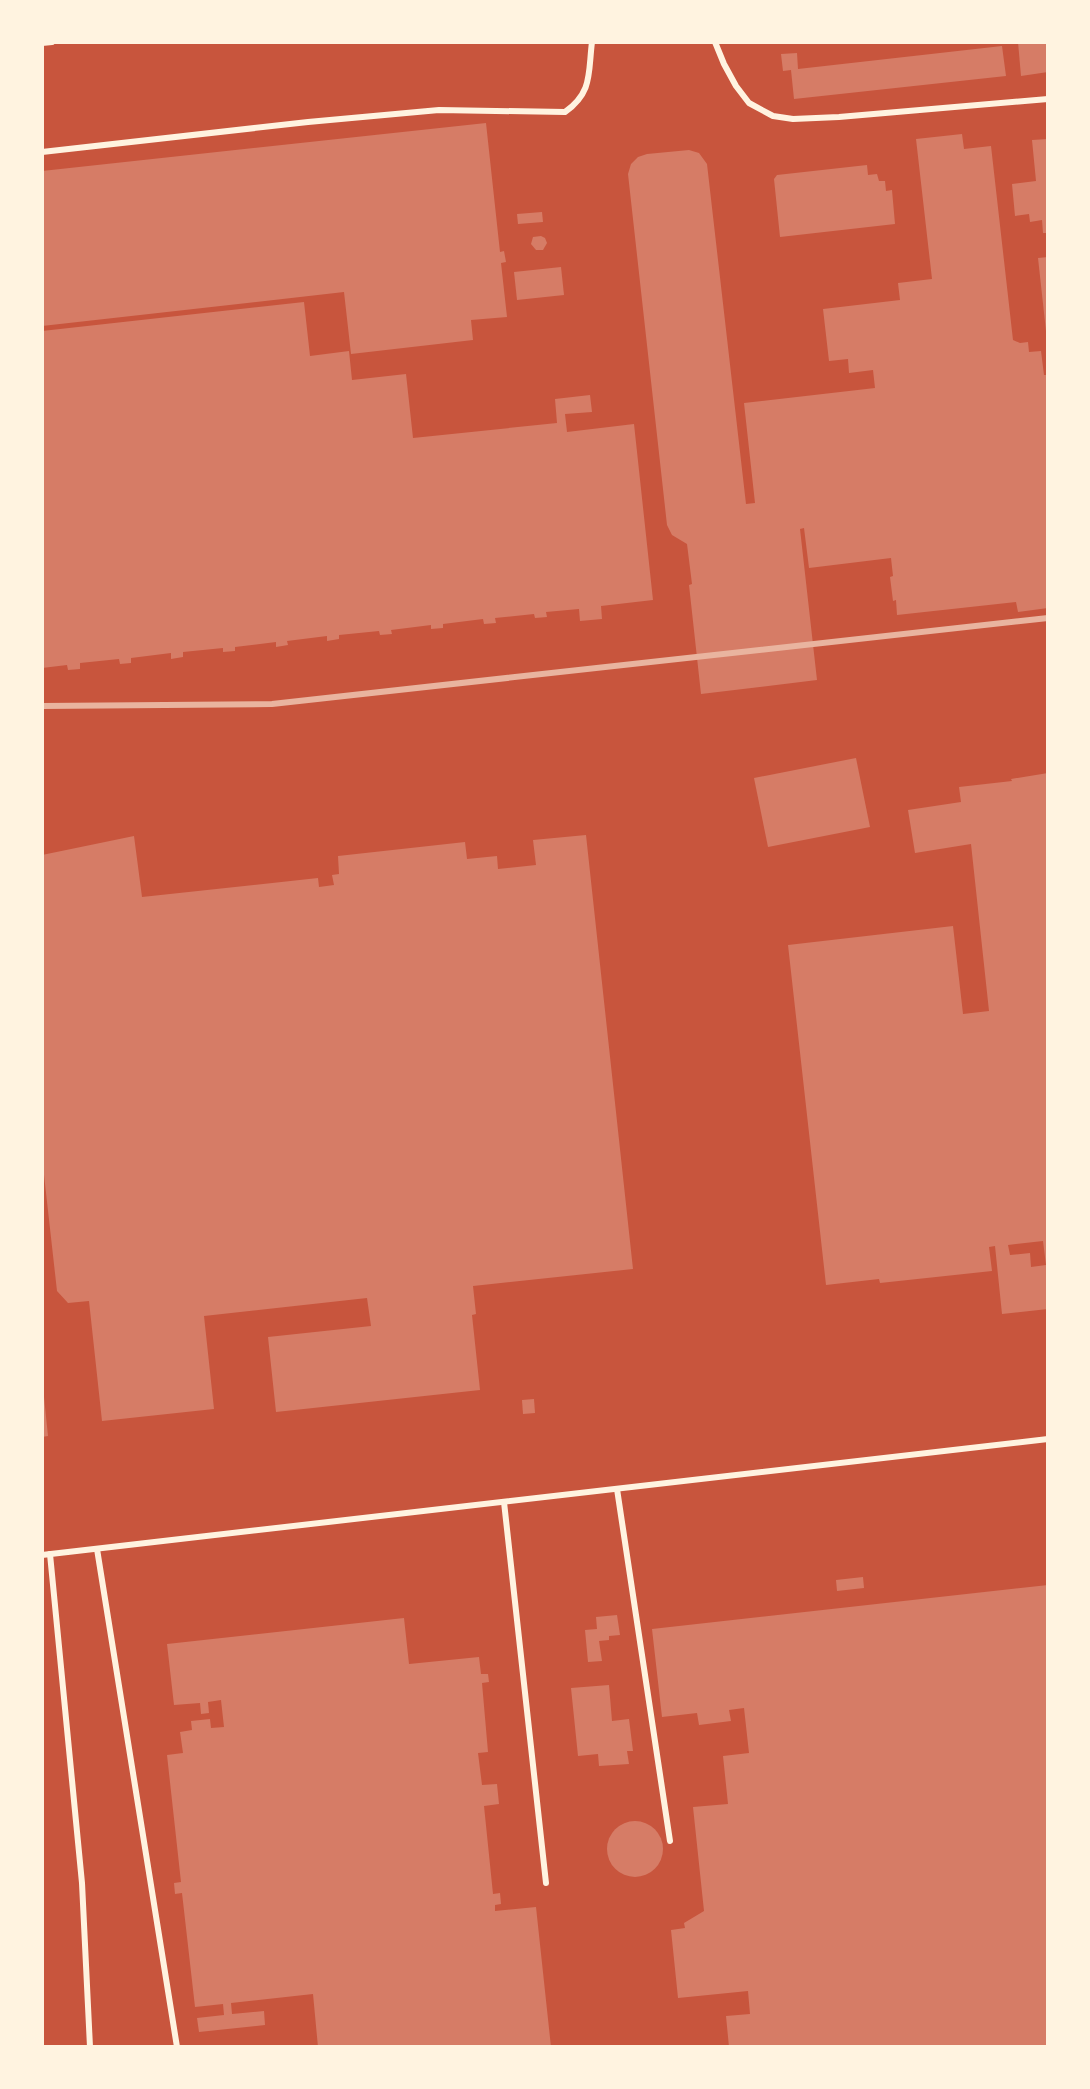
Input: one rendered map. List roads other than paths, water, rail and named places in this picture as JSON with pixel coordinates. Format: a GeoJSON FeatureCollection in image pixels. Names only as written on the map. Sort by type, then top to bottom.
{"type":"FeatureCollection","features":[{"type":"Feature","properties":{"kind":"lane"},"geometry":{"type":"LineString","coordinates":[[42,43],[52,42]]}},
{"type":"Feature","properties":{"kind":"lane"},"geometry":{"type":"LineString","coordinates":[[42,152],[439,110],[565,112],[583,96],[587,86],[592,42]]}},
{"type":"Feature","properties":{"kind":"lane"},"geometry":{"type":"LineString","coordinates":[[715,42],[736,86],[749,103],[773,116],[793,119],[839,117],[1048,99]]}},
{"type":"Feature","properties":{"kind":"lane"},"geometry":{"type":"LineString","coordinates":[[90,2047],[82,1883],[46,1555],[1048,1439]]}},
{"type":"Feature","properties":{"kind":"lane"},"geometry":{"type":"LineString","coordinates":[[617,1489],[670,1841]]}},
{"type":"Feature","properties":{"kind":"lane"},"geometry":{"type":"LineString","coordinates":[[504,1502],[546,1883]]}},
{"type":"Feature","properties":{"kind":"lane"},"geometry":{"type":"LineString","coordinates":[[97,1549],[177,2047]]}},
{"type":"Feature","properties":{"kind":"railway"},"geometry":{"type":"LineString","coordinates":[[42,706],[272,704],[1048,618]]}}]}
